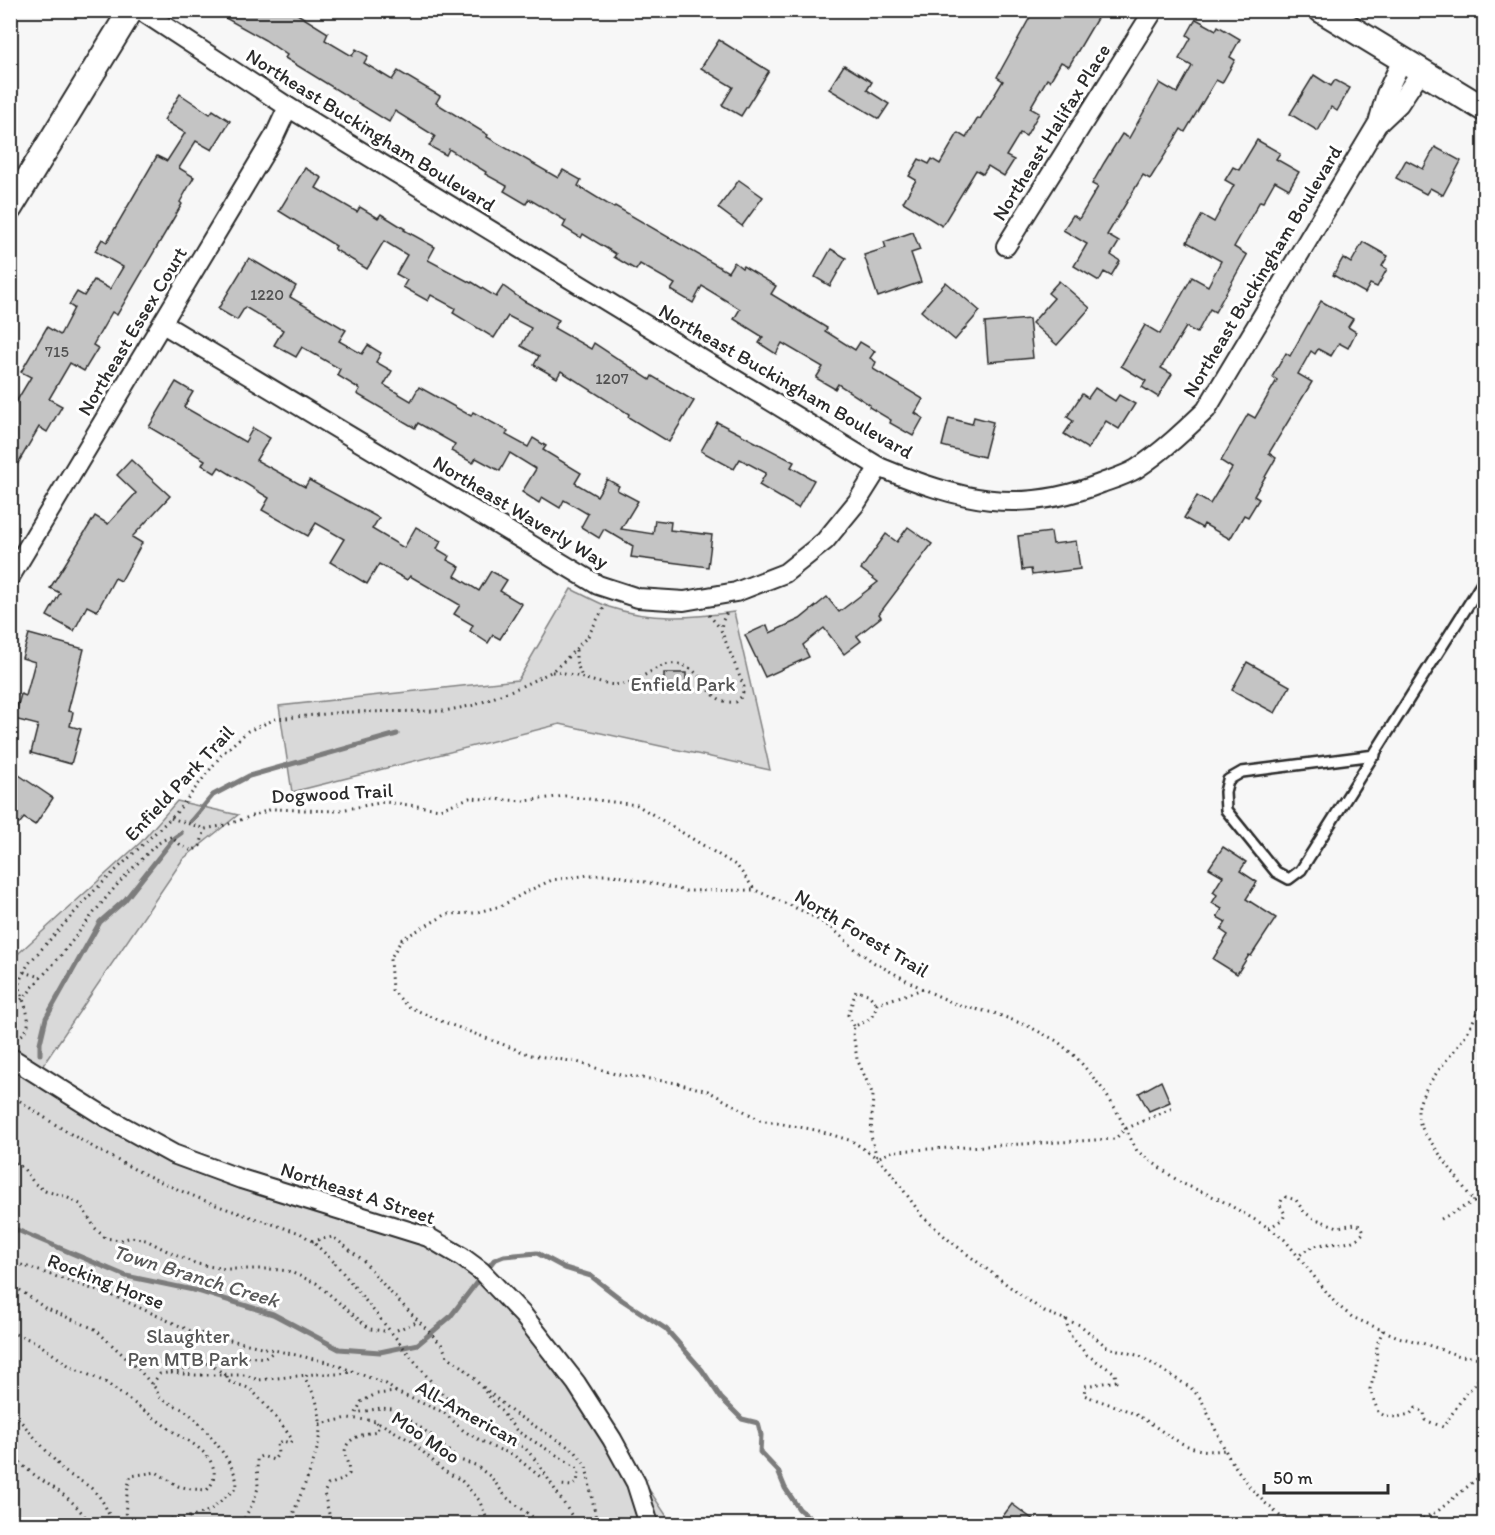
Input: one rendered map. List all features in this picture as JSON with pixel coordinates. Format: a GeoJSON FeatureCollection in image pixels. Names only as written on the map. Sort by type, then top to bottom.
{"type":"FeatureCollection","features":[{"type":"Feature","properties":{"kind":"street"},"geometry":{"type":"LineString","coordinates":[[10,208],[131,10]]}},
{"type":"Feature","properties":{"kind":"street","name":"Northeast Buckingham Boulevard"},"geometry":{"type":"LineString","coordinates":[[140,10],[288,107],[879,467],[923,485],[984,500],[1031,501],[1081,491],[1134,471],[1171,444],[1206,410],[1378,123],[1399,104],[1412,65]]}},
{"type":"Feature","properties":{"kind":"street","name":"Northeast Halifax Place"},"geometry":{"type":"LineString","coordinates":[[1006,246],[1154,10]]}},
{"type":"Feature","properties":{"kind":"street"},"geometry":{"type":"LineString","coordinates":[[1321,10],[1485,109]]}},
{"type":"Feature","properties":{"kind":"street","name":"Northeast Essex Court"},"geometry":{"type":"LineString","coordinates":[[10,577],[275,135],[288,107]]}},
{"type":"Feature","properties":{"kind":"street","name":"Northeast Waverly Way"},"geometry":{"type":"LineString","coordinates":[[163,324],[594,583],[638,598],[684,601],[736,592],[785,573],[825,541],[857,502],[879,467]]}},
{"type":"Feature","properties":{"kind":"street","name":"Northeast A Street"},"geometry":{"type":"LineString","coordinates":[[10,1057],[104,1116],[173,1154],[241,1179],[428,1237],[462,1257],[497,1287],[576,1383],[612,1439],[636,1483],[649,1524]]}},
{"type":"Feature","properties":{"kind":"lane"},"geometry":{"type":"LineString","coordinates":[[1375,756],[1242,772],[1228,780],[1225,792],[1226,810],[1276,872],[1289,879],[1301,870],[1375,756],[1485,580]]}},
{"type":"Feature","properties":{"kind":"path","name":"Enfield Park Trail"},"geometry":{"type":"LineString","coordinates":[[24,972],[29,963],[93,892],[171,818],[223,753],[248,731],[276,719],[345,712],[444,711],[475,705],[551,672],[588,636],[614,590]]}},
{"type":"Feature","properties":{"kind":"path"},"geometry":{"type":"LineString","coordinates":[[721,630],[728,610]]}},
{"type":"Feature","properties":{"kind":"path"},"geometry":{"type":"LineString","coordinates":[[551,672],[567,672],[603,685],[624,684],[641,679],[669,663],[680,664],[691,668],[719,701],[736,702],[742,696],[744,687],[721,630],[709,615]]}},
{"type":"Feature","properties":{"kind":"path"},"geometry":{"type":"LineString","coordinates":[[576,648],[576,661],[582,677]]}},
{"type":"Feature","properties":{"kind":"path","name":"Dogwood Trail"},"geometry":{"type":"LineString","coordinates":[[205,830],[272,809],[335,811],[385,802],[440,809],[470,798],[525,801],[565,796],[637,805],[737,866],[755,890]]}},
{"type":"Feature","properties":{"kind":"path"},"geometry":{"type":"LineString","coordinates":[[10,1007],[17,1004],[29,992],[101,905],[112,888],[150,849],[171,837],[192,852],[200,846],[205,830],[171,818]]}},
{"type":"Feature","properties":{"kind":"path","name":"North Forest Trail"},"geometry":{"type":"LineString","coordinates":[[1289,1524],[1248,1485],[1225,1450],[1201,1399],[1191,1388],[1140,1356],[1107,1347],[1080,1325],[1045,1312],[950,1241],[922,1216],[896,1179],[877,1158],[852,1141],[816,1130],[760,1120],[708,1091],[677,1083],[615,1074],[577,1062],[531,1055],[407,1006],[392,990],[390,959],[402,939],[447,915],[474,913],[501,906],[552,880],[589,875],[614,875],[686,891],[755,890],[807,913],[833,929],[873,962],[923,989],[960,1006],[994,1013],[1029,1026],[1057,1041],[1077,1058],[1101,1087],[1137,1151],[1181,1182],[1219,1199],[1285,1240],[1336,1304],[1352,1317],[1398,1337],[1422,1342],[1460,1356],[1483,1358]]}},
{"type":"Feature","properties":{"kind":"path"},"geometry":{"type":"LineString","coordinates":[[10,1034],[20,1035],[27,1031],[28,1027],[27,1011],[20,985],[24,972],[41,977]]}},
{"type":"Feature","properties":{"kind":"path"},"geometry":{"type":"LineString","coordinates":[[877,1004],[923,989]]}},
{"type":"Feature","properties":{"kind":"path"},"geometry":{"type":"LineString","coordinates":[[1475,1203],[1425,1134],[1419,1122],[1418,1110],[1436,1074],[1464,1037],[1485,989]]}},
{"type":"Feature","properties":{"kind":"path"},"geometry":{"type":"LineString","coordinates":[[854,1026],[869,1021],[876,1011],[877,1004],[868,993],[856,991],[848,1015],[854,1026],[857,1059],[873,1095],[872,1136],[877,1158],[893,1151],[1115,1138],[1125,1129],[1173,1108]]}},
{"type":"Feature","properties":{"kind":"path"},"geometry":{"type":"LineString","coordinates":[[1476,1013],[1485,1020]]}},
{"type":"Feature","properties":{"kind":"path"},"geometry":{"type":"LineString","coordinates":[[10,1094],[65,1130],[150,1177],[193,1196],[300,1233],[312,1241],[335,1263],[438,1390],[468,1415],[526,1449],[538,1463],[578,1524]]}},
{"type":"Feature","properties":{"kind":"path"},"geometry":{"type":"LineString","coordinates":[[10,1159],[24,1169],[33,1183],[45,1191],[64,1196],[80,1204],[95,1228],[105,1238],[121,1240],[132,1237],[146,1240],[174,1256],[197,1264],[288,1271],[316,1283],[370,1329],[384,1331]]}},
{"type":"Feature","properties":{"kind":"path"},"geometry":{"type":"LineString","coordinates":[[1441,1219],[1485,1196]]}},
{"type":"Feature","properties":{"kind":"path"},"geometry":{"type":"LineString","coordinates":[[1269,1228],[1283,1219],[1286,1214],[1280,1205],[1282,1199],[1286,1197],[1296,1200],[1304,1212],[1313,1218],[1338,1227],[1356,1224],[1365,1232],[1360,1239],[1352,1242],[1314,1245],[1299,1256]]}},
{"type":"Feature","properties":{"kind":"path","name":"All-American"},"geometry":{"type":"LineString","coordinates":[[312,1241],[333,1237],[363,1260],[388,1290],[442,1345],[447,1356],[475,1379],[517,1431],[576,1467],[579,1472],[577,1482],[572,1486],[561,1485]]}},
{"type":"Feature","properties":{"kind":"path","name":"Rocking Horse"},"geometry":{"type":"LineString","coordinates":[[10,1261],[116,1297],[191,1331],[331,1363],[386,1384],[396,1392]]}},
{"type":"Feature","properties":{"kind":"path"},"geometry":{"type":"LineString","coordinates":[[10,1283],[45,1308],[95,1329],[152,1384],[159,1396],[188,1413],[225,1455],[237,1477],[236,1488],[220,1500],[213,1509],[172,1519],[164,1524]]}},
{"type":"Feature","properties":{"kind":"path"},"geometry":{"type":"LineString","coordinates":[[1066,1319],[1069,1334],[1087,1355],[1114,1374],[1116,1381],[1085,1386],[1084,1395],[1128,1411],[1182,1444],[1198,1451],[1225,1450]]}},
{"type":"Feature","properties":{"kind":"path"},"geometry":{"type":"LineString","coordinates":[[397,1330],[419,1321]]}},
{"type":"Feature","properties":{"kind":"path"},"geometry":{"type":"LineString","coordinates":[[1383,1330],[1377,1344],[1376,1370],[1370,1389],[1378,1412],[1385,1416],[1397,1417],[1410,1414],[1416,1408],[1425,1412],[1425,1420],[1443,1427],[1466,1393],[1477,1383],[1483,1358]]}},
{"type":"Feature","properties":{"kind":"path"},"geometry":{"type":"LineString","coordinates":[[10,1332],[36,1342],[71,1367],[105,1382],[182,1438],[194,1443],[208,1456],[213,1477],[212,1484],[207,1490],[178,1486],[156,1472],[131,1476],[128,1482],[125,1524]]}},
{"type":"Feature","properties":{"kind":"path"},"geometry":{"type":"LineString","coordinates":[[152,1384],[160,1374],[246,1357],[265,1358],[275,1350]]}},
{"type":"Feature","properties":{"kind":"path"},"geometry":{"type":"LineString","coordinates":[[208,1363],[227,1376],[228,1382],[245,1387],[258,1397],[273,1417],[291,1434],[290,1443],[283,1441],[277,1443],[278,1454],[274,1460],[261,1456],[256,1458],[258,1488],[253,1503],[241,1524]]}},
{"type":"Feature","properties":{"kind":"path"},"geometry":{"type":"LineString","coordinates":[[171,1373],[246,1375],[258,1380],[317,1373],[342,1375],[352,1371]]}},
{"type":"Feature","properties":{"kind":"path"},"geometry":{"type":"LineString","coordinates":[[290,1524],[316,1457],[321,1430],[317,1401],[305,1379],[307,1375]]}},
{"type":"Feature","properties":{"kind":"path"},"geometry":{"type":"LineString","coordinates":[[475,1379],[512,1412],[575,1451],[582,1458],[586,1466],[597,1524]]}},
{"type":"Feature","properties":{"kind":"path","name":"All-American"},"geometry":{"type":"LineString","coordinates":[[356,1413],[361,1402],[375,1394],[396,1392],[443,1412],[465,1431],[492,1447],[512,1454],[543,1479]]}},
{"type":"Feature","properties":{"kind":"path","name":"All-American"},"geometry":{"type":"LineString","coordinates":[[356,1413],[381,1408],[393,1409],[434,1437],[457,1458],[475,1465],[506,1497],[542,1524]]}},
{"type":"Feature","properties":{"kind":"path"},"geometry":{"type":"LineString","coordinates":[[10,1409],[63,1470],[93,1490],[103,1502],[113,1524]]}},
{"type":"Feature","properties":{"kind":"path"},"geometry":{"type":"LineString","coordinates":[[348,1418],[356,1413]]}},
{"type":"Feature","properties":{"kind":"path","name":"Moo Moo"},"geometry":{"type":"LineString","coordinates":[[320,1424],[348,1418],[376,1421],[411,1441],[444,1471],[461,1480],[479,1500],[489,1524]]}},
{"type":"Feature","properties":{"kind":"path"},"geometry":{"type":"LineString","coordinates":[[312,1524],[326,1522],[330,1518],[324,1493],[328,1485],[342,1480],[349,1473],[345,1451],[349,1443],[360,1435],[376,1431],[378,1428],[376,1421]]}},
{"type":"Feature","properties":{"kind":"path"},"geometry":{"type":"LineString","coordinates":[[10,1447],[27,1469],[78,1507],[91,1524]]}},
{"type":"Feature","properties":{"kind":"path"},"geometry":{"type":"LineString","coordinates":[[1412,1524],[1438,1511],[1485,1473]]}},
{"type":"Feature","properties":{"kind":"green space","name":"Enfield Park"},"geometry":{"type":"Polygon","coordinates":[[[571,589],[609,607],[640,615],[687,617],[734,612],[770,770],[560,724],[292,792],[279,706],[518,680],[571,589]]]}},
{"type":"Feature","properties":{"kind":"green space","name":"Slaughter Pen MTB Park"},"geometry":{"type":"Polygon","coordinates":[[[177,801],[238,815],[183,859],[37,1074],[173,1152],[445,1249],[542,1329],[670,1524],[11,1524],[10,961],[141,842],[177,801]]]}},
{"type":"Feature","properties":{"kind":"building"},"geometry":{"type":"Polygon","coordinates":[[[211,10],[291,10],[328,33],[325,40],[352,56],[356,49],[368,56],[364,63],[392,80],[398,71],[440,96],[436,103],[488,135],[487,137],[558,178],[563,170],[581,180],[578,186],[728,272],[734,262],[776,286],[771,294],[827,328],[825,331],[855,350],[860,342],[875,351],[870,358],[876,362],[873,369],[923,399],[915,413],[923,418],[913,436],[890,423],[891,420],[838,384],[835,389],[816,378],[823,367],[782,343],[776,354],[759,343],[763,337],[734,319],[740,309],[702,286],[693,303],[671,290],[675,284],[640,264],[636,270],[614,257],[616,254],[583,234],[581,238],[563,227],[566,221],[529,199],[526,204],[504,191],[507,186],[449,149],[446,155],[429,146],[435,136],[395,111],[389,122],[285,58],[287,55],[265,40],[211,10]]]}},
{"type":"Feature","properties":{"kind":"building"},"geometry":{"type":"Polygon","coordinates":[[[1034,10],[1102,10],[1069,66],[1061,62],[1050,81],[1047,79],[1030,108],[1039,113],[1026,136],[1020,133],[1006,156],[1014,160],[1004,176],[988,166],[983,174],[976,170],[942,226],[903,202],[916,180],[909,176],[919,159],[929,164],[932,159],[940,164],[958,133],[966,138],[1003,81],[997,77],[1034,10]]]}},
{"type":"Feature","properties":{"kind":"building"},"geometry":{"type":"Polygon","coordinates":[[[1196,19],[1216,30],[1218,26],[1240,39],[1230,57],[1235,60],[1222,83],[1216,80],[1185,132],[1181,129],[1150,179],[1143,175],[1107,235],[1119,242],[1111,255],[1120,261],[1111,276],[1104,272],[1099,281],[1074,266],[1087,244],[1063,230],[1073,215],[1079,219],[1098,187],[1092,184],[1104,163],[1122,134],[1129,138],[1160,83],[1177,93],[1192,66],[1179,59],[1191,38],[1187,35],[1196,19]]]}},
{"type":"Feature","properties":{"kind":"building"},"geometry":{"type":"Polygon","coordinates":[[[719,40],[769,71],[741,116],[722,105],[733,87],[701,68],[719,40]]]}},
{"type":"Feature","properties":{"kind":"building"},"geometry":{"type":"Polygon","coordinates":[[[844,65],[872,82],[867,90],[889,104],[879,119],[829,89],[844,65]]]}},
{"type":"Feature","properties":{"kind":"building"},"geometry":{"type":"Polygon","coordinates":[[[1314,75],[1331,86],[1335,80],[1350,88],[1337,111],[1331,107],[1318,131],[1290,114],[1314,75]]]}},
{"type":"Feature","properties":{"kind":"building"},"geometry":{"type":"Polygon","coordinates":[[[180,94],[210,114],[213,110],[230,121],[212,150],[196,141],[179,168],[194,177],[180,202],[182,204],[117,315],[112,312],[93,345],[98,348],[84,371],[70,363],[49,399],[62,406],[47,432],[39,427],[10,477],[10,412],[31,377],[21,372],[47,327],[60,335],[74,308],[69,305],[77,292],[84,296],[94,280],[110,289],[123,267],[95,251],[102,239],[107,242],[157,156],[167,161],[185,133],[164,120],[180,94]]]}},
{"type":"Feature","properties":{"kind":"building"},"geometry":{"type":"Polygon","coordinates":[[[1257,140],[1280,153],[1276,159],[1299,172],[1289,189],[1275,181],[1263,202],[1260,201],[1234,247],[1247,255],[1215,312],[1210,309],[1197,333],[1186,327],[1161,368],[1172,374],[1158,397],[1142,387],[1146,381],[1121,366],[1145,325],[1160,334],[1192,277],[1208,286],[1221,261],[1187,242],[1202,215],[1214,222],[1234,185],[1225,180],[1233,167],[1239,170],[1257,140]]]}},
{"type":"Feature","properties":{"kind":"building"},"geometry":{"type":"Polygon","coordinates":[[[1435,147],[1461,161],[1443,195],[1430,188],[1426,194],[1396,178],[1406,160],[1423,169],[1435,147]]]}},
{"type":"Feature","properties":{"kind":"building"},"geometry":{"type":"Polygon","coordinates":[[[305,168],[322,178],[316,188],[357,212],[360,207],[378,218],[381,214],[435,247],[428,260],[496,297],[503,286],[524,301],[559,320],[554,328],[591,349],[594,343],[650,380],[652,376],[694,401],[669,442],[561,371],[557,378],[534,365],[539,356],[521,346],[531,328],[508,316],[494,338],[453,313],[455,308],[431,295],[428,301],[403,287],[407,280],[396,274],[407,255],[384,241],[367,269],[334,249],[336,246],[279,211],[305,168]]]}},
{"type":"Feature","properties":{"kind":"building"},"geometry":{"type":"Polygon","coordinates":[[[739,180],[763,197],[742,226],[718,208],[739,180]]]}},
{"type":"Feature","properties":{"kind":"building"},"geometry":{"type":"Polygon","coordinates":[[[913,232],[920,250],[911,253],[921,282],[878,297],[864,255],[886,248],[884,242],[913,232]]]}},
{"type":"Feature","properties":{"kind":"building"},"geometry":{"type":"Polygon","coordinates":[[[1363,242],[1388,256],[1382,266],[1387,269],[1377,287],[1370,284],[1365,293],[1333,275],[1343,258],[1351,263],[1363,242]]]}},
{"type":"Feature","properties":{"kind":"building"},"geometry":{"type":"Polygon","coordinates":[[[831,249],[846,258],[830,286],[815,277],[831,249]]]}},
{"type":"Feature","properties":{"kind":"building"},"geometry":{"type":"Polygon","coordinates":[[[249,258],[296,286],[290,297],[346,330],[339,341],[362,354],[368,345],[381,353],[376,362],[392,371],[384,385],[411,401],[419,387],[471,416],[473,412],[508,431],[506,435],[528,447],[533,438],[546,446],[543,450],[581,473],[575,483],[597,496],[607,479],[619,486],[617,490],[638,501],[621,529],[653,534],[655,520],[671,522],[670,530],[712,535],[708,567],[631,557],[633,546],[604,529],[599,538],[581,527],[588,514],[564,500],[560,508],[542,497],[539,503],[522,492],[536,469],[510,453],[500,471],[476,458],[473,463],[451,451],[455,444],[418,423],[415,428],[357,394],[360,389],[337,375],[340,369],[302,347],[296,357],[274,345],[283,330],[245,307],[237,320],[218,309],[249,258]]]}},
{"type":"Feature","properties":{"kind":"building"},"geometry":{"type":"Polygon","coordinates":[[[1059,281],[1090,308],[1057,345],[1032,323],[1054,298],[1048,293],[1059,281]]]}},
{"type":"Feature","properties":{"kind":"building"},"geometry":{"type":"Polygon","coordinates":[[[946,282],[980,311],[955,340],[921,311],[946,282]]]}},
{"type":"Feature","properties":{"kind":"building"},"geometry":{"type":"Polygon","coordinates":[[[1321,301],[1353,319],[1348,327],[1356,332],[1348,348],[1339,343],[1331,356],[1318,349],[1315,354],[1311,351],[1298,374],[1312,382],[1269,453],[1276,458],[1254,496],[1259,499],[1248,517],[1244,515],[1230,539],[1204,524],[1202,528],[1184,518],[1197,496],[1210,504],[1232,468],[1221,461],[1248,414],[1255,418],[1277,380],[1272,377],[1286,353],[1290,356],[1321,301]]]}},
{"type":"Feature","properties":{"kind":"building"},"geometry":{"type":"Polygon","coordinates":[[[1029,319],[1033,358],[988,362],[985,323],[1029,319]]]}},
{"type":"Feature","properties":{"kind":"building"},"geometry":{"type":"Polygon","coordinates":[[[176,382],[193,392],[184,407],[245,442],[253,428],[270,438],[256,460],[305,487],[309,480],[379,518],[372,529],[404,548],[416,527],[441,541],[437,549],[449,556],[447,560],[460,567],[455,576],[479,591],[491,571],[507,580],[500,591],[522,604],[500,639],[493,635],[488,643],[470,631],[473,625],[454,614],[460,605],[410,576],[407,580],[379,564],[367,584],[330,562],[344,539],[316,523],[308,536],[262,510],[269,498],[219,467],[215,473],[202,465],[205,460],[149,427],[176,382]]]}},
{"type":"Feature","properties":{"kind":"building"},"geometry":{"type":"Polygon","coordinates":[[[1095,388],[1115,401],[1119,395],[1135,404],[1119,429],[1106,421],[1088,449],[1064,434],[1073,421],[1067,417],[1082,394],[1088,398],[1095,388]]]}},
{"type":"Feature","properties":{"kind":"building"},"geometry":{"type":"Polygon","coordinates":[[[974,417],[993,422],[984,457],[942,446],[949,418],[972,424],[974,417]]]}},
{"type":"Feature","properties":{"kind":"building"},"geometry":{"type":"Polygon","coordinates":[[[717,422],[794,462],[791,467],[814,480],[798,508],[759,485],[766,473],[740,459],[734,469],[701,451],[717,422]]]}},
{"type":"Feature","properties":{"kind":"building"},"geometry":{"type":"Polygon","coordinates":[[[131,460],[170,496],[132,537],[142,543],[121,581],[115,578],[97,611],[87,606],[74,631],[47,616],[60,593],[50,588],[95,516],[108,524],[136,493],[117,475],[131,460]]]}},
{"type":"Feature","properties":{"kind":"building"},"geometry":{"type":"Polygon","coordinates":[[[908,527],[932,544],[879,614],[881,617],[857,636],[861,641],[844,654],[824,628],[803,645],[809,657],[765,677],[745,635],[767,625],[770,633],[800,619],[827,597],[839,612],[878,582],[861,569],[886,534],[897,542],[908,527]]]}},
{"type":"Feature","properties":{"kind":"building"},"geometry":{"type":"Polygon","coordinates":[[[1051,532],[1053,544],[1076,541],[1080,569],[1032,575],[1031,569],[1022,570],[1018,536],[1051,532]]]}},
{"type":"Feature","properties":{"kind":"building"},"geometry":{"type":"Polygon","coordinates":[[[29,634],[84,649],[68,711],[73,712],[70,726],[81,729],[71,764],[31,753],[38,725],[14,719],[21,694],[26,696],[35,662],[22,658],[29,634]]]}},
{"type":"Feature","properties":{"kind":"building"},"geometry":{"type":"Polygon","coordinates":[[[1247,662],[1290,686],[1275,713],[1232,690],[1247,662]]]}},
{"type":"Feature","properties":{"kind":"building"},"geometry":{"type":"Polygon","coordinates":[[[664,673],[686,673],[686,689],[664,689],[664,673]]]}},
{"type":"Feature","properties":{"kind":"building"},"geometry":{"type":"Polygon","coordinates":[[[10,769],[53,798],[35,825],[24,818],[19,824],[10,818],[10,769]]]}},
{"type":"Feature","properties":{"kind":"building"},"geometry":{"type":"Polygon","coordinates":[[[1223,847],[1246,862],[1240,871],[1257,882],[1246,899],[1276,918],[1237,974],[1213,959],[1228,935],[1221,930],[1226,922],[1217,917],[1222,909],[1212,903],[1217,895],[1213,892],[1223,876],[1209,868],[1223,847]]]}},
{"type":"Feature","properties":{"kind":"building"},"geometry":{"type":"Polygon","coordinates":[[[1161,1081],[1170,1102],[1149,1111],[1139,1093],[1161,1081]]]}},
{"type":"Feature","properties":{"kind":"building"},"geometry":{"type":"Polygon","coordinates":[[[1012,1504],[1039,1524],[997,1524],[1012,1504]]]}},
{"type":"Feature","properties":{"kind":"waterway"},"geometry":{"type":"LineString","coordinates":[[191,821],[213,795],[249,776],[397,734]]}},
{"type":"Feature","properties":{"kind":"waterway"},"geometry":{"type":"LineString","coordinates":[[40,1054],[40,1043],[46,1018],[100,922],[125,900],[174,838],[181,833]]}},
{"type":"Feature","properties":{"kind":"waterway"},"geometry":{"type":"LineString","coordinates":[[10,1125],[14,1114]]}},
{"type":"Feature","properties":{"kind":"waterway","name":"Town Branch Creek"},"geometry":{"type":"LineString","coordinates":[[10,1227],[126,1276],[198,1291],[273,1314],[339,1349],[380,1352],[418,1344],[450,1317],[494,1260],[504,1256],[537,1253],[565,1268],[591,1276],[666,1329],[702,1370],[721,1398],[742,1419],[758,1423],[761,1435],[760,1452],[778,1471],[785,1488],[799,1509],[817,1524]]}}]}
